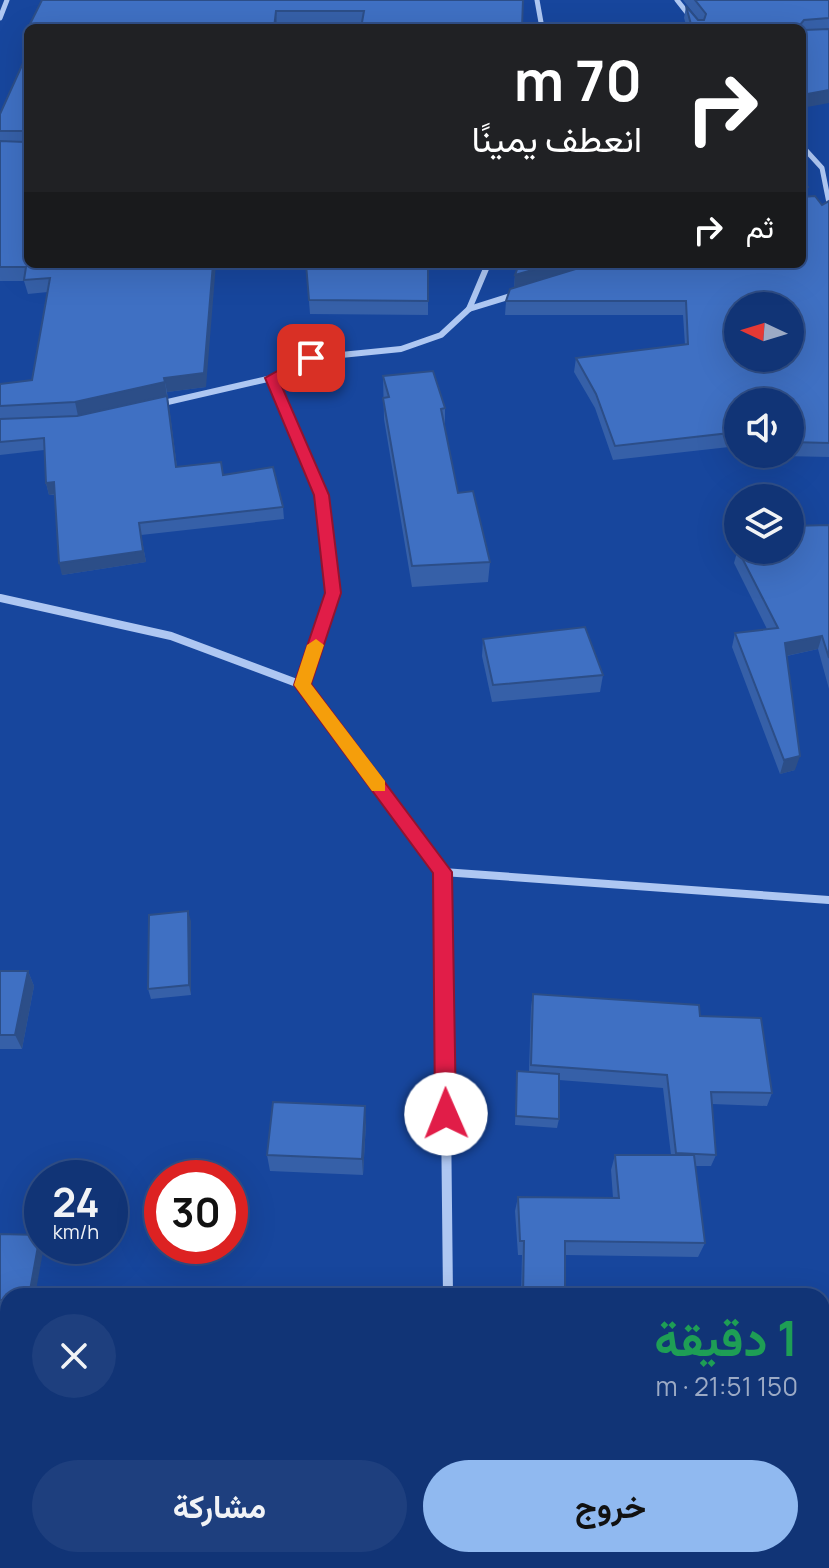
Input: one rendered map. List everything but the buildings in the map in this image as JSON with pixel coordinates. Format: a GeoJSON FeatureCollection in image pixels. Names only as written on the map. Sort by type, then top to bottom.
{"type":"FeatureCollection","features":[{"type":"Feature","properties":{"kind":"street"},"geometry":{"type":"LineString","coordinates":[[0,18],[7,0]]}},
{"type":"Feature","properties":{"kind":"street"},"geometry":{"type":"LineString","coordinates":[[537,0],[541,24]]}},
{"type":"Feature","properties":{"kind":"street"},"geometry":{"type":"LineString","coordinates":[[677,0],[696,24]]}},
{"type":"Feature","properties":{"kind":"street"},"geometry":{"type":"LineString","coordinates":[[806,150],[822,168],[828,200],[814,203]]}},
{"type":"Feature","properties":{"kind":"street"},"geometry":{"type":"LineString","coordinates":[[153,405],[272,378],[311,358],[401,349],[441,335],[469,309],[486,268]]}},
{"type":"Feature","properties":{"kind":"street"},"geometry":{"type":"LineString","coordinates":[[469,309],[528,291]]}},
{"type":"Feature","properties":{"kind":"street"},"geometry":{"type":"LineString","coordinates":[[272,378],[322,495],[333,593],[302,685]]}},
{"type":"Feature","properties":{"kind":"street"},"geometry":{"type":"LineString","coordinates":[[0,598],[171,636],[302,685],[443,872],[448,1288]]}},
{"type":"Feature","properties":{"kind":"street"},"geometry":{"type":"LineString","coordinates":[[443,872],[829,900]]}},
{"type":"Feature","properties":{"kind":"slow traffic"},"geometry":{"type":"LineString","coordinates":[[316,645],[302,685],[378,786]]}},
{"type":"Feature","properties":{"kind":"route"},"geometry":{"type":"LineString","coordinates":[[311,358],[272,378],[322,495],[333,593],[302,685],[443,872],[446,1114]]}}]}
